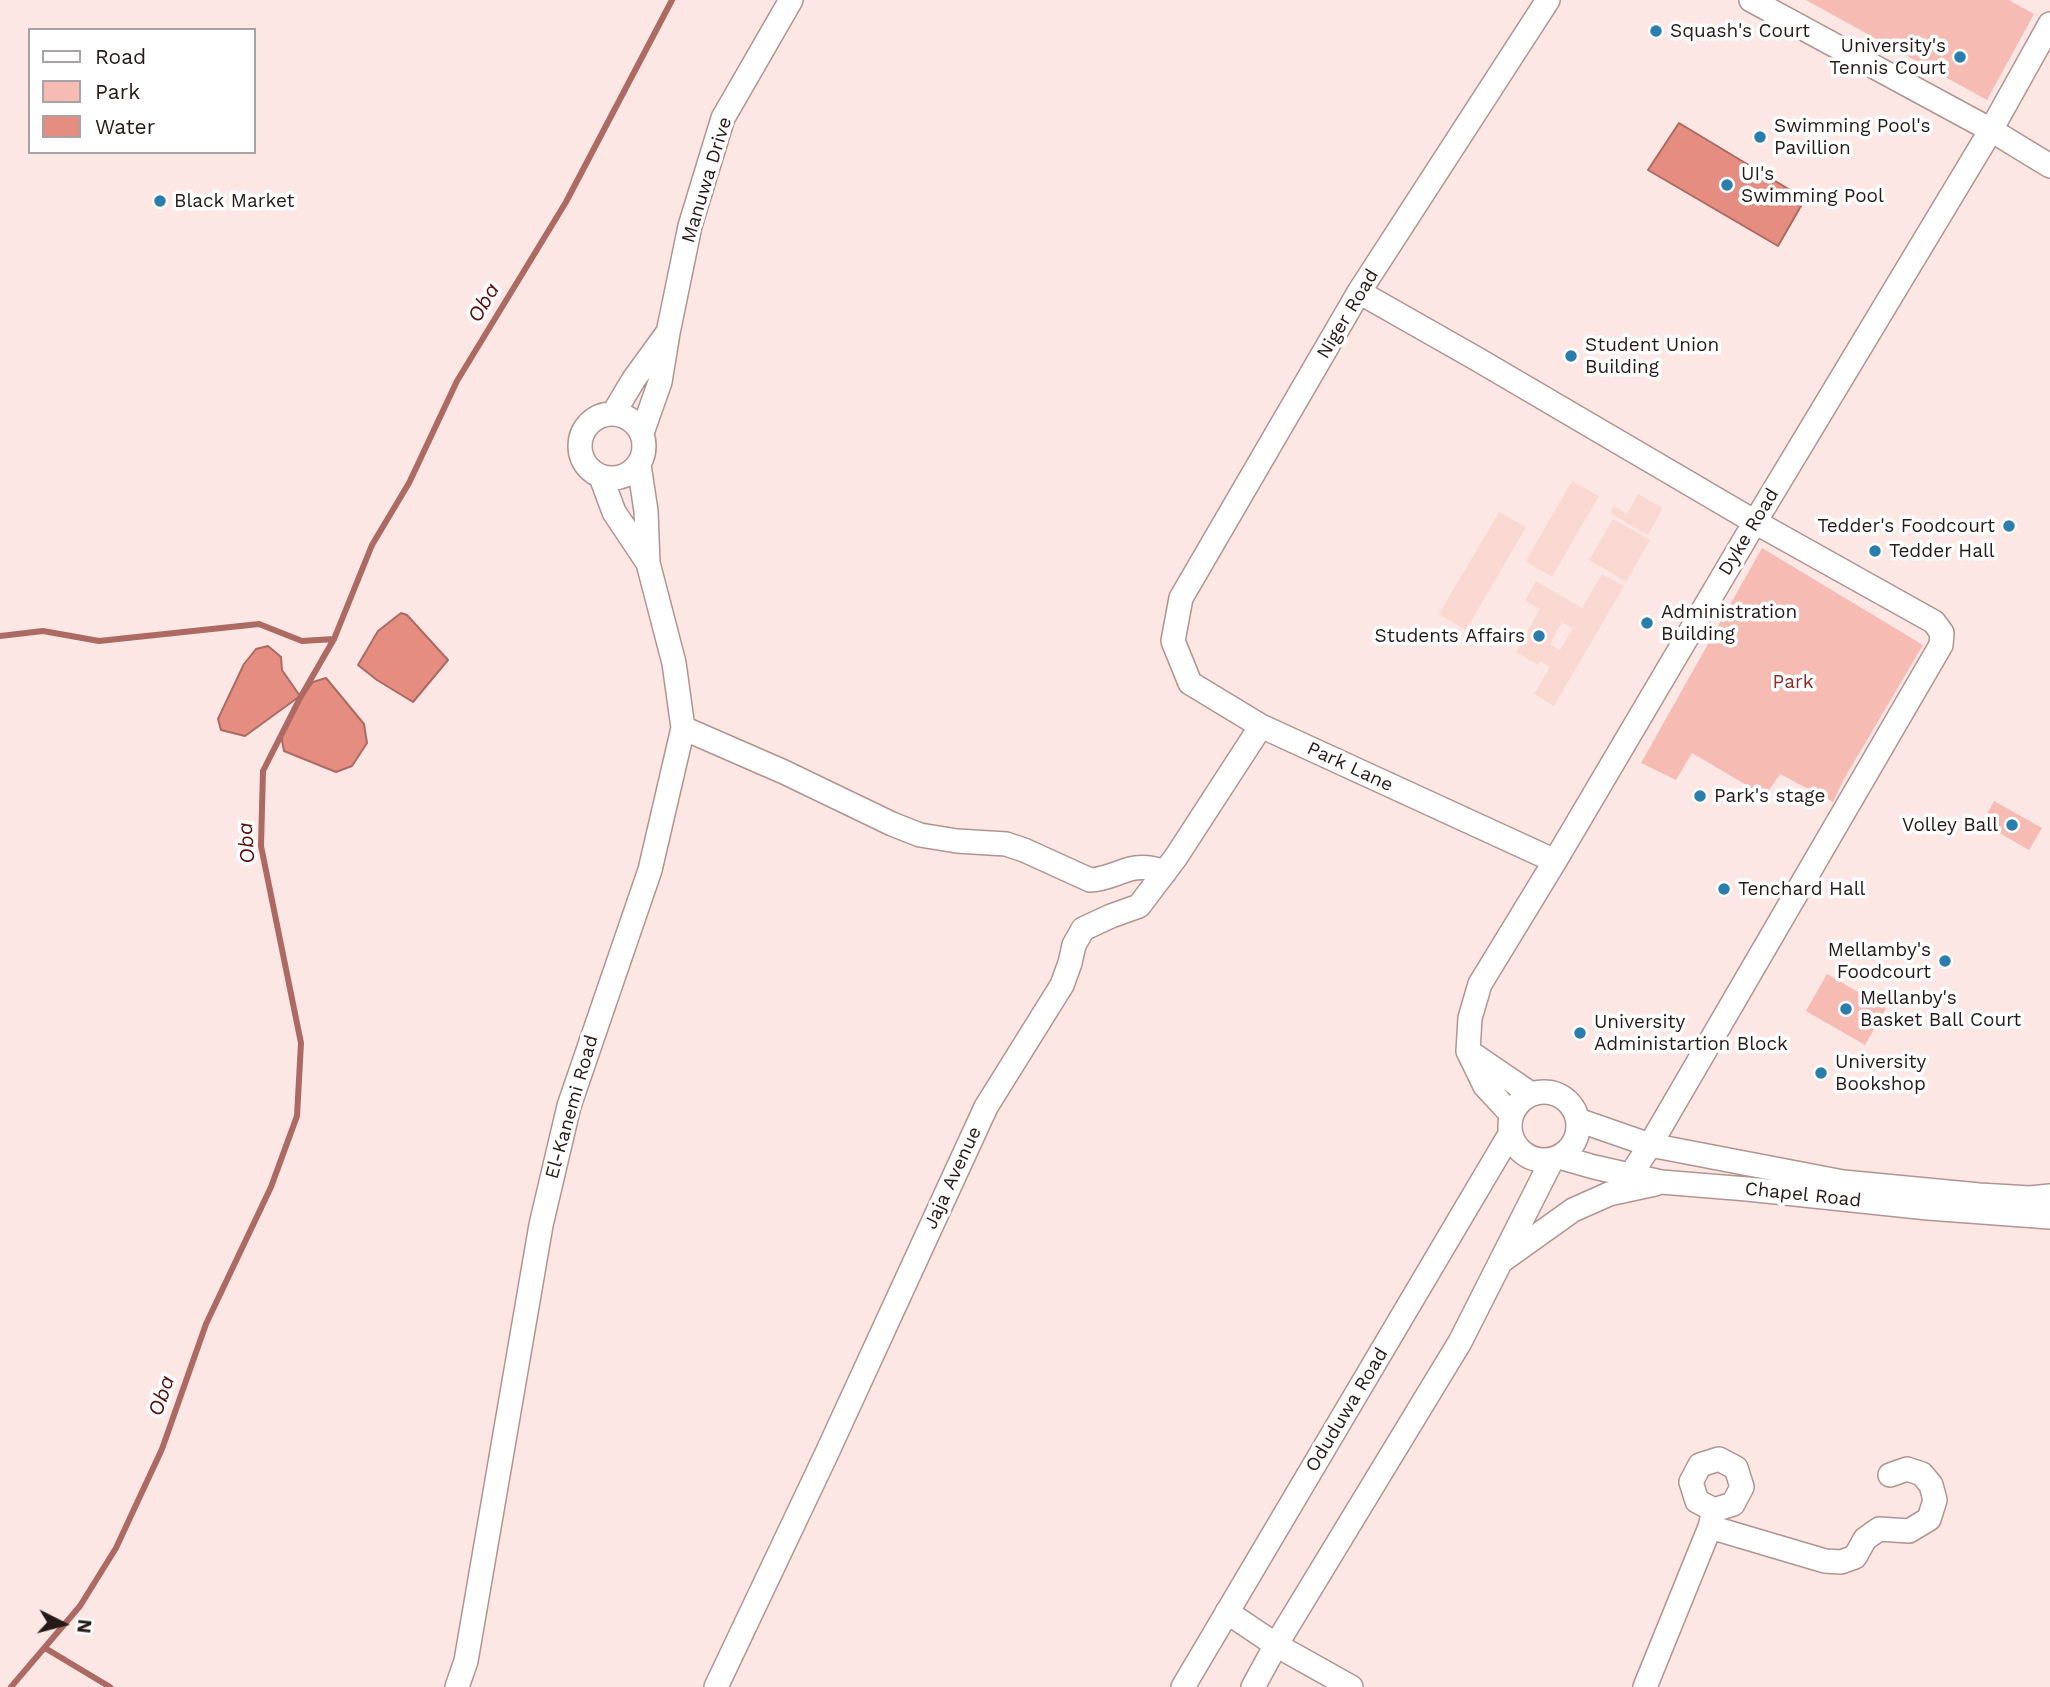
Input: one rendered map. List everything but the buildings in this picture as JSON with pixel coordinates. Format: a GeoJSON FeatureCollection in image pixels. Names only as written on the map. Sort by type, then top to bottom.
{"type":"FeatureCollection","features":[{"type":"Feature","properties":{"kind":"street","name":"Manuwa Drive"},"geometry":{"type":"LineString","coordinates":[[642,433],[660,382],[690,226],[723,118],[791,0]]}},
{"type":"Feature","properties":{"kind":"street","name":"Niger Road"},"geometry":{"type":"LineString","coordinates":[[1172,641],[1181,598],[1359,292],[1548,0]]}},
{"type":"Feature","properties":{"kind":"street"},"geometry":{"type":"LineString","coordinates":[[1751,0],[1991,130],[2050,166]]}},
{"type":"Feature","properties":{"kind":"street","name":"Dyke Road"},"geometry":{"type":"LineString","coordinates":[[1468,1051],[1470,1018],[1480,984],[1991,130],[2050,24]]}},
{"type":"Feature","properties":{"kind":"street"},"geometry":{"type":"LineString","coordinates":[[1359,292],[1755,522],[1934,622],[1942,633],[1941,645],[1630,1175]]}},
{"type":"Feature","properties":{"kind":"street","name":"Manuwa Drive"},"geometry":{"type":"LineString","coordinates":[[613,414],[634,379],[668,333]]}},
{"type":"Feature","properties":{"kind":"street"},"geometry":{"type":"LineString","coordinates":[[602,415],[624,416],[634,422],[642,433],[645,444],[643,455],[639,466],[631,473],[620,478],[601,477],[584,463],[580,440],[584,429],[602,415]]}},
{"type":"Feature","properties":{"kind":"street","name":"El-Kanemi Road"},"geometry":{"type":"LineString","coordinates":[[457,1687],[466,1661],[541,1225],[569,1106],[650,870],[683,728],[674,663],[648,563],[646,511],[639,466]]}},
{"type":"Feature","properties":{"kind":"street","name":"El-Kanemi Road"},"geometry":{"type":"LineString","coordinates":[[601,477],[614,512],[648,563]]}},
{"type":"Feature","properties":{"kind":"street","name":"Park Lane"},"geometry":{"type":"LineString","coordinates":[[1172,641],[1190,683],[1261,726],[1555,861]]}},
{"type":"Feature","properties":{"kind":"street","name":"Jaja Avenue"},"geometry":{"type":"LineString","coordinates":[[716,1687],[986,1107],[1062,985],[1074,945],[1083,929],[1139,906],[1166,872],[1261,726]]}},
{"type":"Feature","properties":{"kind":"street"},"geometry":{"type":"LineString","coordinates":[[683,728],[920,835],[957,841],[1006,844],[1090,880],[1098,880],[1132,868],[1166,872]]}},
{"type":"Feature","properties":{"kind":"street"},"geometry":{"type":"LineString","coordinates":[[1468,1051],[1531,1094]]}},
{"type":"Feature","properties":{"kind":"street"},"geometry":{"type":"LineString","coordinates":[[1468,1051],[1485,1086],[1511,1124],[1514,1144],[1521,1153],[1542,1161],[1556,1158],[1575,1142],[1578,1131],[1578,1119],[1570,1104],[1548,1092],[1531,1094],[1523,1099],[1511,1124]]}},
{"type":"Feature","properties":{"kind":"street","name":"Chapel Road"},"geometry":{"type":"LineString","coordinates":[[1578,1119],[1650,1145],[1843,1182],[1979,1195],[2030,1198],[2050,1196]]}},
{"type":"Feature","properties":{"kind":"street","name":"Oduduwa Road"},"geometry":{"type":"LineString","coordinates":[[1184,1687],[1464,1215],[1511,1124]]}},
{"type":"Feature","properties":{"kind":"street"},"geometry":{"type":"LineString","coordinates":[[1253,1687],[1276,1644],[1460,1342],[1556,1158]]}},
{"type":"Feature","properties":{"kind":"street","name":"Chapel Road"},"geometry":{"type":"LineString","coordinates":[[1556,1158],[1661,1182],[2050,1217]]}},
{"type":"Feature","properties":{"kind":"street"},"geometry":{"type":"LineString","coordinates":[[1501,1262],[1573,1210],[1609,1194],[1661,1182]]}},
{"type":"Feature","properties":{"kind":"street"},"geometry":{"type":"LineString","coordinates":[[1645,1687],[1712,1519],[1825,1561],[1841,1562],[1855,1557],[1865,1539],[1879,1529],[1909,1531],[1929,1519],[1935,1500],[1931,1485],[1922,1474],[1907,1469],[1890,1475]]}},
{"type":"Feature","properties":{"kind":"street"},"geometry":{"type":"LineString","coordinates":[[1227,1612],[1351,1687]]}},
{"type":"Feature","properties":{"kind":"street","name":"El-Kanemi Road"},"geometry":{"type":"LineString","coordinates":[[466,1661],[466,1687]]}},
{"type":"Feature","properties":{"kind":"shaded area","name":"Students Affairs"},"geometry":{"type":"Polygon","coordinates":[[[1572,481],[1599,496],[1552,577],[1526,561],[1572,481]]]}},
{"type":"Feature","properties":{"kind":"shaded area"},"geometry":{"type":"Polygon","coordinates":[[[1638,494],[1663,508],[1648,535],[1610,513],[1614,506],[1627,514],[1638,494]]]}},
{"type":"Feature","properties":{"kind":"shaded area","name":"Students Affairs"},"geometry":{"type":"Polygon","coordinates":[[[1499,512],[1526,527],[1466,630],[1439,614],[1499,512]]]}},
{"type":"Feature","properties":{"kind":"shaded area"},"geometry":{"type":"Polygon","coordinates":[[[1613,519],[1650,540],[1626,582],[1589,560],[1613,519]]]}},
{"type":"Feature","properties":{"kind":"shaded area","name":"Students Affairs"},"geometry":{"type":"Polygon","coordinates":[[[1602,574],[1624,586],[1554,706],[1534,694],[1550,667],[1540,661],[1538,665],[1516,652],[1540,609],[1525,601],[1536,581],[1582,608],[1602,574]],[[1562,622],[1550,644],[1560,650],[1573,628],[1562,622]]]}},
{"type":"Feature","properties":{"kind":"green space","name":"University's Tennis Court"},"geometry":{"type":"Polygon","coordinates":[[[1806,0],[2009,0],[2034,14],[1987,100],[1806,0]]]}},
{"type":"Feature","properties":{"kind":"green space","name":"Park"},"geometry":{"type":"Polygon","coordinates":[[[1762,548],[1923,645],[1833,802],[1780,774],[1765,796],[1692,753],[1676,780],[1641,763],[1762,548]]]}},
{"type":"Feature","properties":{"kind":"green space","name":"Volley Ball"},"geometry":{"type":"Polygon","coordinates":[[[1994,801],[2042,828],[2029,850],[1982,823],[1994,801]]]}},
{"type":"Feature","properties":{"kind":"green space","name":"Mellanby's Basket Ball Court"},"geometry":{"type":"Polygon","coordinates":[[[1827,974],[1886,1008],[1865,1045],[1806,1011],[1827,974]]]}},
{"type":"Feature","properties":{"kind":"water","name":"UI's Swimming Pool"},"geometry":{"type":"Polygon","coordinates":[[[1679,123],[1805,199],[1778,246],[1648,170],[1679,123]]]}},
{"type":"Feature","properties":{"kind":"water"},"geometry":{"type":"Polygon","coordinates":[[[401,613],[407,615],[448,660],[413,702],[358,665],[378,631],[401,613]]]}},
{"type":"Feature","properties":{"kind":"water"},"geometry":{"type":"Polygon","coordinates":[[[268,646],[281,657],[282,670],[300,696],[245,736],[221,730],[218,719],[244,664],[256,649],[268,646]]]}},
{"type":"Feature","properties":{"kind":"water"},"geometry":{"type":"Polygon","coordinates":[[[326,678],[364,724],[367,743],[352,766],[336,772],[284,751],[281,735],[313,682],[326,678]]]}},
{"type":"Feature","properties":{"kind":"waterway","name":"Oba"},"geometry":{"type":"LineString","coordinates":[[11,1687],[80,1606],[116,1548],[162,1449],[206,1324],[271,1187],[297,1116],[301,1043],[261,846],[263,771],[334,639],[372,545],[409,483],[457,381],[566,202],[672,0]]}},
{"type":"Feature","properties":{"kind":"waterway"},"geometry":{"type":"LineString","coordinates":[[0,636],[43,631],[99,641],[259,624],[302,641],[334,639]]}},
{"type":"Feature","properties":{"kind":"waterway","name":"Oba"},"geometry":{"type":"LineString","coordinates":[[45,1648],[110,1687]]}},
{"type":"Feature","properties":{"kind":"place","name":"Squash's Court"},"geometry":{"type":"Point","coordinates":[1656,31]}},
{"type":"Feature","properties":{"kind":"place","name":"University's Tennis Court"},"geometry":{"type":"Point","coordinates":[1960,57]}},
{"type":"Feature","properties":{"kind":"place","name":"Swimming Pool's Pavillion"},"geometry":{"type":"Point","coordinates":[1760,137]}},
{"type":"Feature","properties":{"kind":"place","name":"UI's Swimming Pool"},"geometry":{"type":"Point","coordinates":[1727,185]}},
{"type":"Feature","properties":{"kind":"place","name":"Black Market"},"geometry":{"type":"Point","coordinates":[160,201]}},
{"type":"Feature","properties":{"kind":"place","name":"Student Union Building"},"geometry":{"type":"Point","coordinates":[1571,356]}},
{"type":"Feature","properties":{"kind":"place","name":"Tedder's Foodcourt"},"geometry":{"type":"Point","coordinates":[2009,526]}},
{"type":"Feature","properties":{"kind":"place","name":"Tedder Hall"},"geometry":{"type":"Point","coordinates":[1875,551]}},
{"type":"Feature","properties":{"kind":"place","name":"Administration Building"},"geometry":{"type":"Point","coordinates":[1647,623]}},
{"type":"Feature","properties":{"kind":"place","name":"Students Affairs"},"geometry":{"type":"Point","coordinates":[1539,636]}},
{"type":"Feature","properties":{"kind":"place","name":"Park's stage"},"geometry":{"type":"Point","coordinates":[1700,796]}},
{"type":"Feature","properties":{"kind":"place","name":"Volley Ball"},"geometry":{"type":"Point","coordinates":[2012,825]}},
{"type":"Feature","properties":{"kind":"place","name":"Tenchard Hall"},"geometry":{"type":"Point","coordinates":[1724,889]}},
{"type":"Feature","properties":{"kind":"place","name":"Mellamby's Foodcourt"},"geometry":{"type":"Point","coordinates":[1945,961]}},
{"type":"Feature","properties":{"kind":"place","name":"Mellanby's Basket Ball Court"},"geometry":{"type":"Point","coordinates":[1846,1009]}},
{"type":"Feature","properties":{"kind":"place","name":"University Administartion Block"},"geometry":{"type":"Point","coordinates":[1580,1033]}},
{"type":"Feature","properties":{"kind":"place","name":"University Bookshop"},"geometry":{"type":"Point","coordinates":[1821,1073]}}]}
